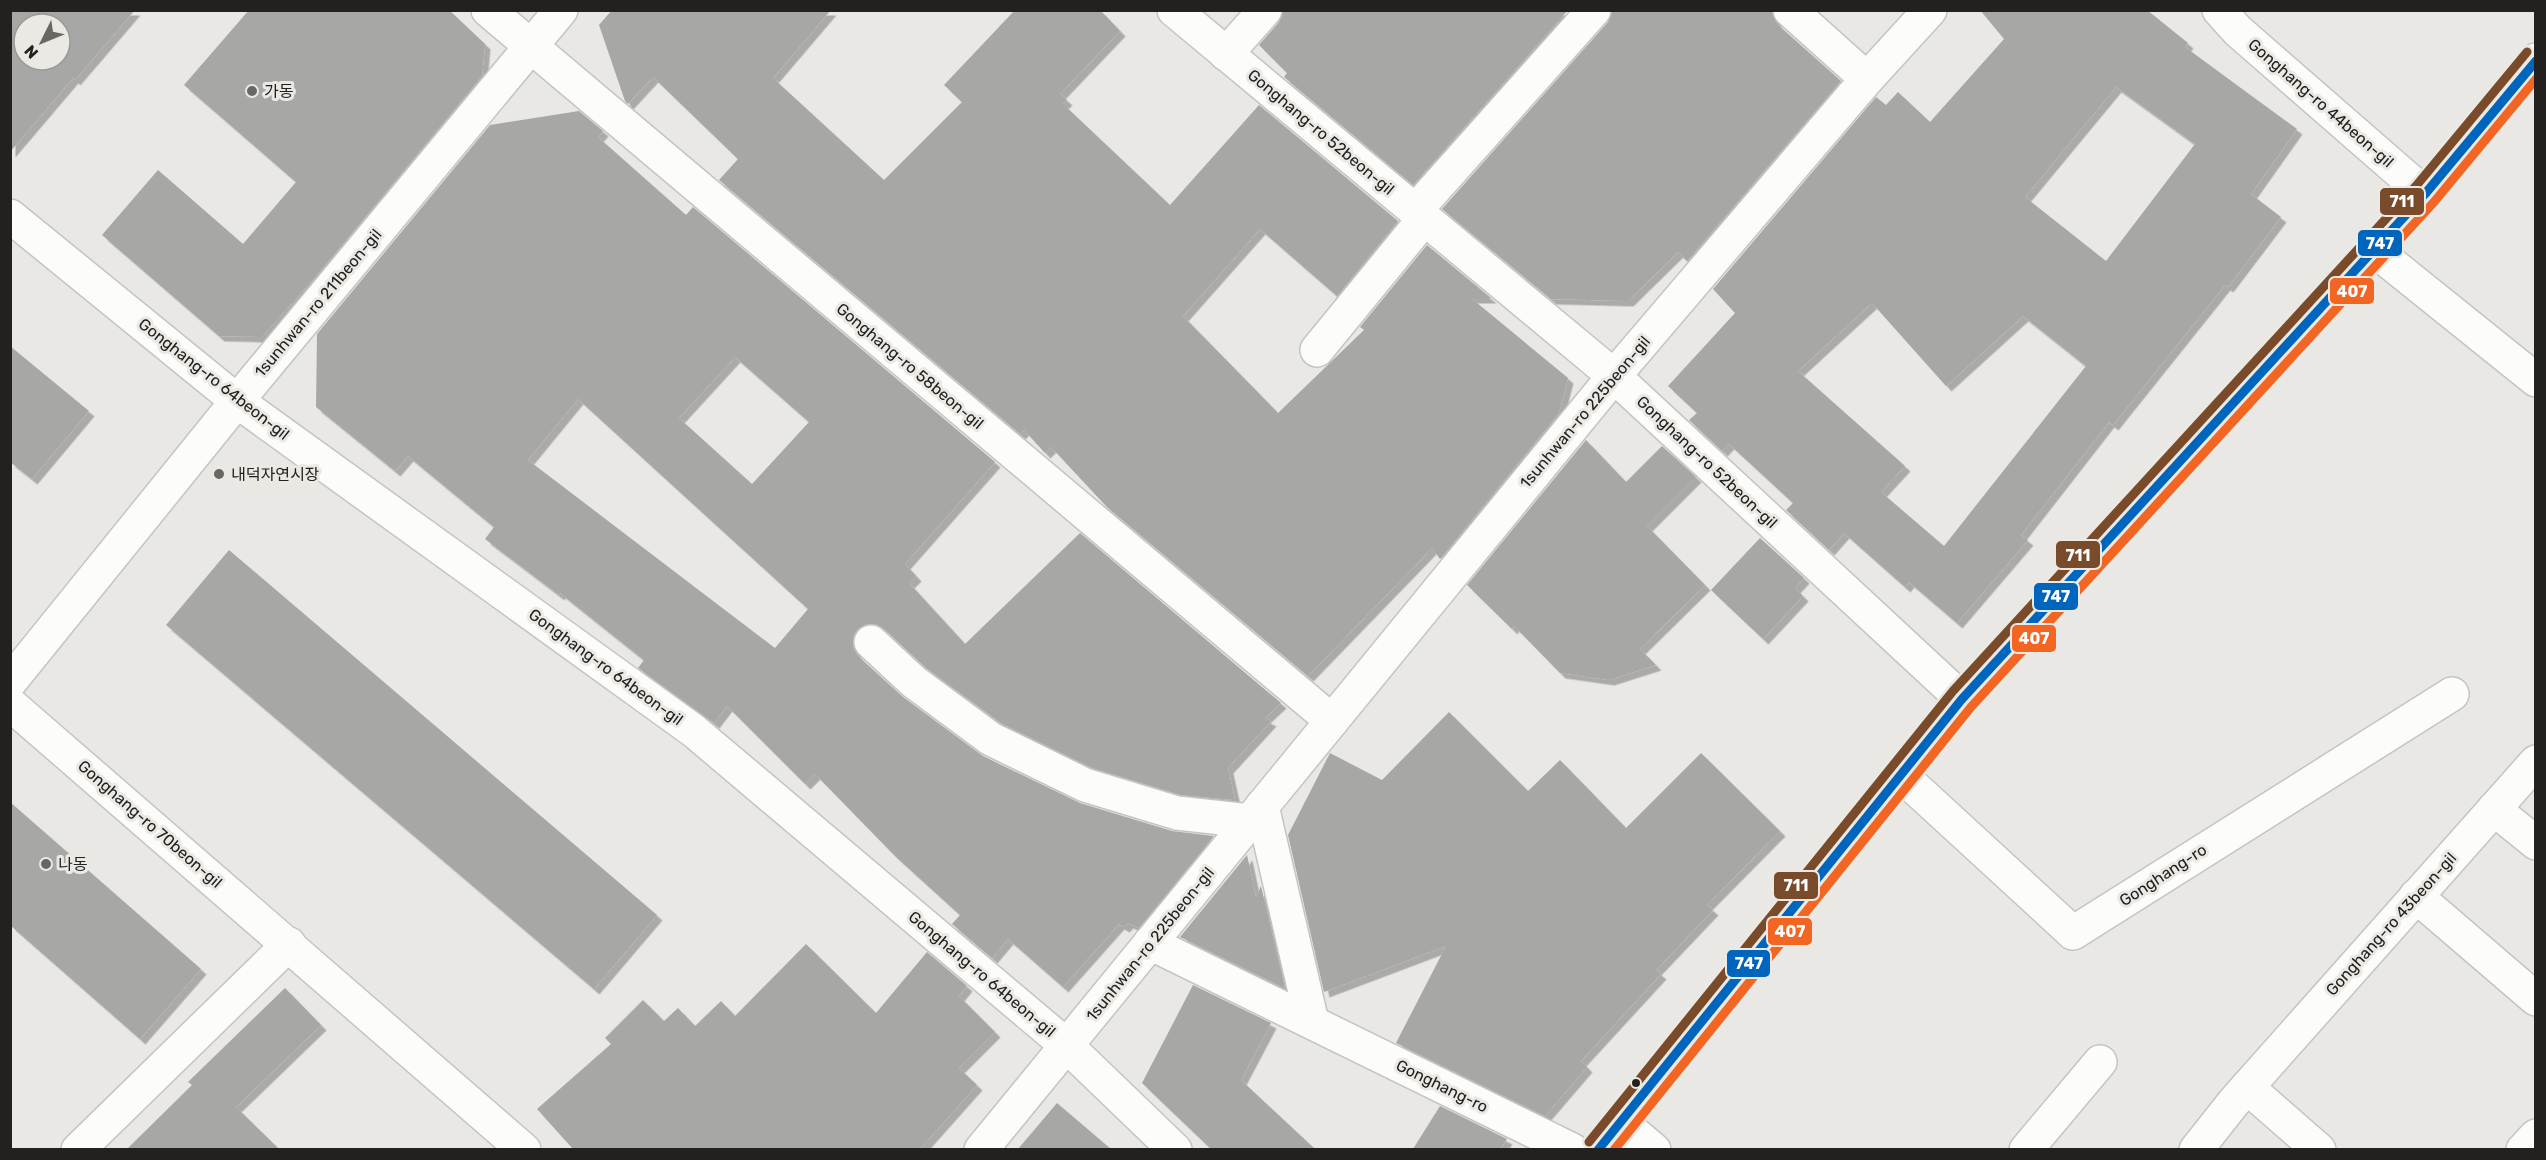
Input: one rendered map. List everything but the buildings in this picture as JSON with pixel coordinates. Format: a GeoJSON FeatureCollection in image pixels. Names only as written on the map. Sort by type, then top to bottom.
{"type":"FeatureCollection","features":[{"type":"Feature","properties":{"kind":"street","name":"Gonghang-ro 58beon-gil"},"geometry":{"type":"LineString","coordinates":[[488,10],[1332,721]]}},
{"type":"Feature","properties":{"kind":"street","name":"1sunhwan-ro 211beon-gil"},"geometry":{"type":"LineString","coordinates":[[10,682],[237,401],[561,10]]}},
{"type":"Feature","properties":{"kind":"street","name":"Gonghang-ro 52beon-gil"},"geometry":{"type":"LineString","coordinates":[[1174,10],[1614,376],[1962,699]]}},
{"type":"Feature","properties":{"kind":"street"},"geometry":{"type":"LineString","coordinates":[[1226,54],[1265,10]]}},
{"type":"Feature","properties":{"kind":"street"},"geometry":{"type":"LineString","coordinates":[[1317,350],[1420,215],[1594,10]]}},
{"type":"Feature","properties":{"kind":"street"},"geometry":{"type":"LineString","coordinates":[[1790,10],[1867,80]]}},
{"type":"Feature","properties":{"kind":"street","name":"1sunhwan-ro 225beon-gil"},"geometry":{"type":"LineString","coordinates":[[981,1149],[1614,376],[1867,80],[1930,10]]}},
{"type":"Feature","properties":{"kind":"street","name":"Gonghang-ro 44beon-gil"},"geometry":{"type":"LineString","coordinates":[[2219,10],[2238,31],[2425,194]]}},
{"type":"Feature","properties":{"kind":"street"},"geometry":{"type":"LineString","coordinates":[[1598,1149],[1962,699],[2425,194],[2535,60]]}},
{"type":"Feature","properties":{"kind":"street","name":"Gonghang-ro 64beon-gil"},"geometry":{"type":"LineString","coordinates":[[10,216],[237,401],[694,731],[1066,1045],[1175,1149]]}},
{"type":"Feature","properties":{"kind":"street"},"geometry":{"type":"LineString","coordinates":[[2373,249],[2535,380]]}},
{"type":"Feature","properties":{"kind":"street"},"geometry":{"type":"LineString","coordinates":[[871,642],[914,682],[991,739],[1085,785],[1177,813],[1256,814],[1311,1022]]}},
{"type":"Feature","properties":{"kind":"street","name":"Gonghang-ro"},"geometry":{"type":"LineString","coordinates":[[1901,775],[2073,933],[2452,694]]}},
{"type":"Feature","properties":{"kind":"street","name":"Gonghang-ro 70beon-gil"},"geometry":{"type":"LineString","coordinates":[[10,704],[523,1149]]}},
{"type":"Feature","properties":{"kind":"street","name":"Gonghang-ro 43beon-gil"},"geometry":{"type":"LineString","coordinates":[[2196,1149],[2247,1087],[2535,762]]}},
{"type":"Feature","properties":{"kind":"street"},"geometry":{"type":"LineString","coordinates":[[2494,809],[2535,843]]}},
{"type":"Feature","properties":{"kind":"street"},"geometry":{"type":"LineString","coordinates":[[2416,896],[2535,999]]}},
{"type":"Feature","properties":{"kind":"street","name":"Gonghang-ro"},"geometry":{"type":"LineString","coordinates":[[1150,943],[1572,1149]]}},
{"type":"Feature","properties":{"kind":"street"},"geometry":{"type":"LineString","coordinates":[[78,1149],[289,944]]}},
{"type":"Feature","properties":{"kind":"street"},"geometry":{"type":"LineString","coordinates":[[2026,1149],[2100,1062]]}},
{"type":"Feature","properties":{"kind":"street"},"geometry":{"type":"LineString","coordinates":[[2247,1087],[2319,1149]]}},
{"type":"Feature","properties":{"kind":"street"},"geometry":{"type":"LineString","coordinates":[[1621,1122],[1654,1149]]}},
{"type":"Feature","properties":{"kind":"street"},"geometry":{"type":"LineString","coordinates":[[2523,1149],[2535,1136]]}},
{"type":"Feature","properties":{"kind":"transit line","name":"711"},"geometry":{"type":"LineString","coordinates":[[1589,1142],[1953,691],[2416,186],[2527,52]]}},
{"type":"Feature","properties":{"kind":"transit line","name":"747"},"geometry":{"type":"LineString","coordinates":[[1598,1150],[1962,699],[2425,194],[2536,61]]}},
{"type":"Feature","properties":{"kind":"transit line","name":"407"},"geometry":{"type":"LineString","coordinates":[[1614,1150],[1971,707],[2434,202],[2536,79]]}},
{"type":"Feature","properties":{"kind":"place","name":"가동"},"geometry":{"type":"Point","coordinates":[252,91]}},
{"type":"Feature","properties":{"kind":"place","name":"내덕자연시장"},"geometry":{"type":"Point","coordinates":[219,474]}},
{"type":"Feature","properties":{"kind":"place","name":"나동"},"geometry":{"type":"Point","coordinates":[46,864]}}]}
